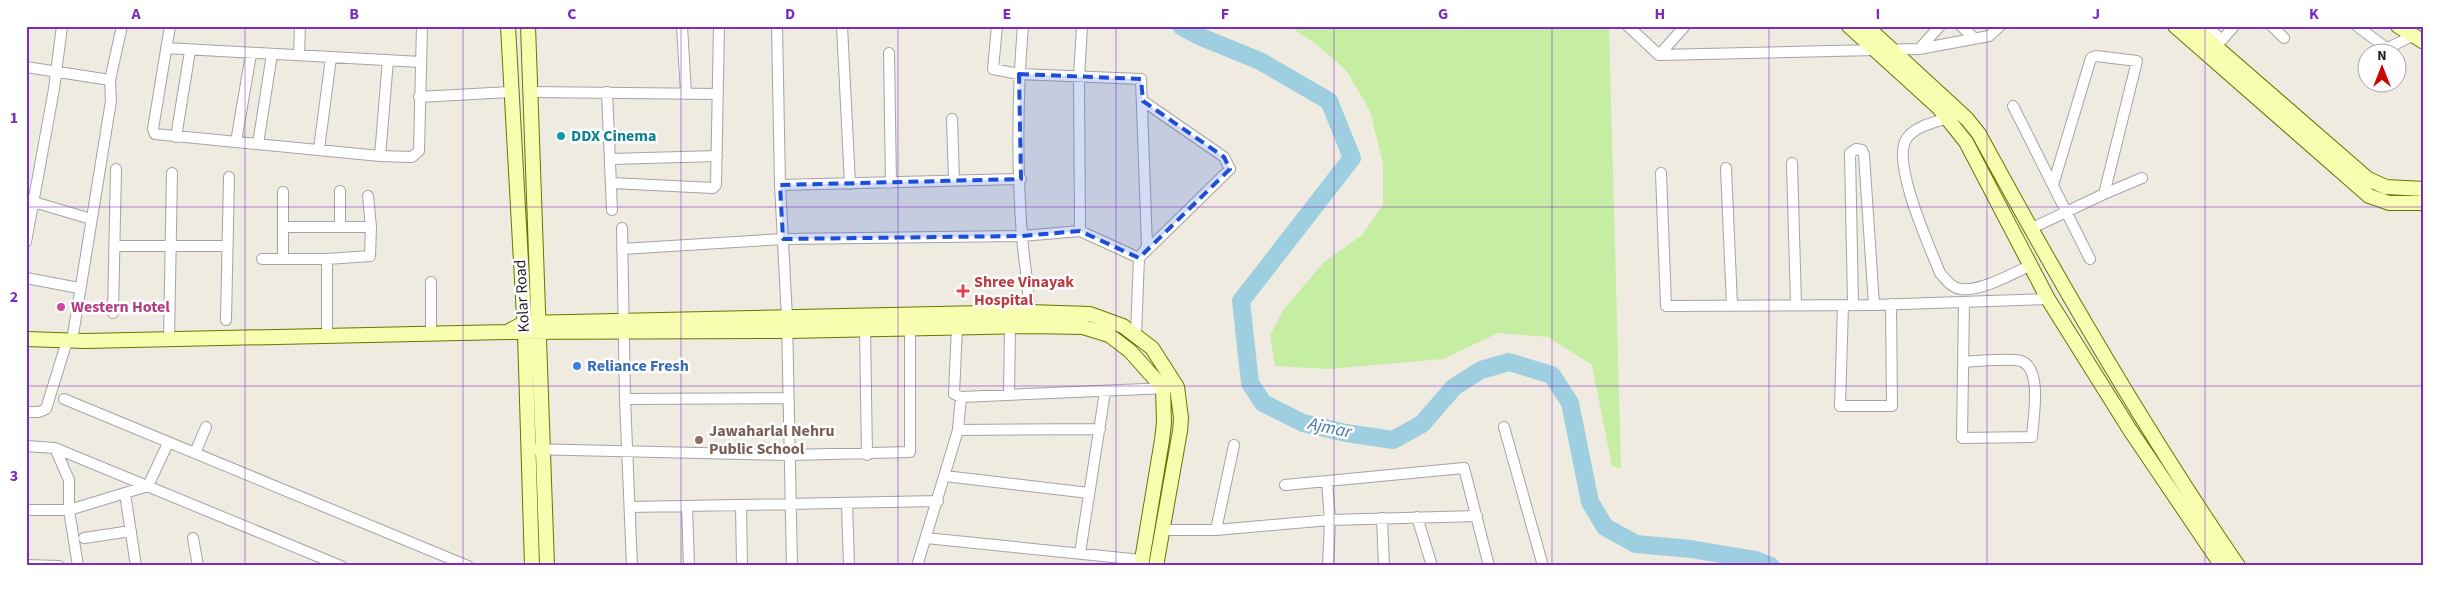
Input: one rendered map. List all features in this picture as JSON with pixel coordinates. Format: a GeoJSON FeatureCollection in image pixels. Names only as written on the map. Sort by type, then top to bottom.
{"type":"FeatureCollection","features":[{"type":"Feature","properties":{"kind":"street"},"geometry":{"type":"LineString","coordinates":[[26,242],[29,200],[56,73],[62,26]]}},
{"type":"Feature","properties":{"kind":"street"},"geometry":{"type":"LineString","coordinates":[[26,412],[39,412],[46,408],[69,341],[111,101],[110,80],[122,26]]}},
{"type":"Feature","properties":{"kind":"street"},"geometry":{"type":"LineString","coordinates":[[170,26],[153,129],[155,134],[176,138],[319,149],[380,156],[412,157],[419,151],[422,26]]}},
{"type":"Feature","properties":{"kind":"street"},"geometry":{"type":"LineString","coordinates":[[299,55],[300,26]]}},
{"type":"Feature","properties":{"kind":"street","name":"Kolar Road"},"geometry":{"type":"LineString","coordinates":[[508,26],[524,328],[532,566]]}},
{"type":"Feature","properties":{"kind":"street","name":"Kolar Road"},"geometry":{"type":"LineString","coordinates":[[528,26],[547,566]]}},
{"type":"Feature","properties":{"kind":"street"},"geometry":{"type":"LineString","coordinates":[[682,26],[686,94]]}},
{"type":"Feature","properties":{"kind":"street"},"geometry":{"type":"LineString","coordinates":[[612,183],[713,188],[716,186],[718,26]]}},
{"type":"Feature","properties":{"kind":"street"},"geometry":{"type":"LineString","coordinates":[[777,26],[780,185],[787,324],[787,398],[792,566]]}},
{"type":"Feature","properties":{"kind":"street"},"geometry":{"type":"LineString","coordinates":[[842,26],[850,184]]}},
{"type":"Feature","properties":{"kind":"street"},"geometry":{"type":"LineString","coordinates":[[997,26],[993,69],[1019,74],[1141,79],[1148,247],[1139,258],[1136,334]]}},
{"type":"Feature","properties":{"kind":"street"},"geometry":{"type":"LineString","coordinates":[[1023,26],[1019,74],[1020,179],[1022,236],[1029,319]]}},
{"type":"Feature","properties":{"kind":"street"},"geometry":{"type":"LineString","coordinates":[[1080,231],[1079,77],[1082,26]]}},
{"type":"Feature","properties":{"kind":"street"},"geometry":{"type":"LineString","coordinates":[[1628,26],[1658,55],[1919,48],[1989,36],[2000,26]]}},
{"type":"Feature","properties":{"kind":"street"},"geometry":{"type":"LineString","coordinates":[[1658,55],[1685,26]]}},
{"type":"Feature","properties":{"kind":"street"},"geometry":{"type":"LineString","coordinates":[[1849,26],[1948,118],[1966,142],[2048,299],[2130,430],[2222,566]]}},
{"type":"Feature","properties":{"kind":"street"},"geometry":{"type":"LineString","coordinates":[[1866,26],[1967,119],[1979,134],[2030,229],[2144,424],[2238,566]]}},
{"type":"Feature","properties":{"kind":"street"},"geometry":{"type":"LineString","coordinates":[[1919,48],[1940,26]]}},
{"type":"Feature","properties":{"kind":"street"},"geometry":{"type":"LineString","coordinates":[[1961,26],[1974,38]]}},
{"type":"Feature","properties":{"kind":"street"},"geometry":{"type":"LineString","coordinates":[[2175,26],[2369,196],[2389,203],[2424,203]]}},
{"type":"Feature","properties":{"kind":"street"},"geometry":{"type":"LineString","coordinates":[[2192,26],[2368,179],[2386,187],[2424,189]]}},
{"type":"Feature","properties":{"kind":"street"},"geometry":{"type":"LineString","coordinates":[[2206,26],[2222,40],[2234,26]]}},
{"type":"Feature","properties":{"kind":"street"},"geometry":{"type":"LineString","coordinates":[[2272,26],[2284,38]]}},
{"type":"Feature","properties":{"kind":"street"},"geometry":{"type":"LineString","coordinates":[[2357,26],[2385,47],[2418,39]]}},
{"type":"Feature","properties":{"kind":"street"},"geometry":{"type":"LineString","coordinates":[[2398,26],[2418,39]]}},
{"type":"Feature","properties":{"kind":"street"},"geometry":{"type":"LineString","coordinates":[[166,48],[421,62]]}},
{"type":"Feature","properties":{"kind":"street"},"geometry":{"type":"LineString","coordinates":[[176,138],[190,50]]}},
{"type":"Feature","properties":{"kind":"street"},"geometry":{"type":"LineString","coordinates":[[889,53],[891,183]]}},
{"type":"Feature","properties":{"kind":"street"},"geometry":{"type":"LineString","coordinates":[[236,142],[251,54]]}},
{"type":"Feature","properties":{"kind":"street"},"geometry":{"type":"LineString","coordinates":[[258,144],[272,54]]}},
{"type":"Feature","properties":{"kind":"street"},"geometry":{"type":"LineString","coordinates":[[2053,185],[2091,58],[2096,56],[2133,59],[2137,61],[2136,66],[2104,194]]}},
{"type":"Feature","properties":{"kind":"street"},"geometry":{"type":"LineString","coordinates":[[319,149],[331,58]]}},
{"type":"Feature","properties":{"kind":"street"},"geometry":{"type":"LineString","coordinates":[[380,156],[388,60]]}},
{"type":"Feature","properties":{"kind":"street"},"geometry":{"type":"LineString","coordinates":[[26,67],[110,80]]}},
{"type":"Feature","properties":{"kind":"street"},"geometry":{"type":"LineString","coordinates":[[419,97],[510,92],[718,94]]}},
{"type":"Feature","properties":{"kind":"street"},"geometry":{"type":"LineString","coordinates":[[607,92],[612,210]]}},
{"type":"Feature","properties":{"kind":"street"},"geometry":{"type":"LineString","coordinates":[[1139,258],[1230,169],[1224,157],[1142,101]]}},
{"type":"Feature","properties":{"kind":"street"},"geometry":{"type":"LineString","coordinates":[[2013,106],[2090,259]]}},
{"type":"Feature","properties":{"kind":"street"},"geometry":{"type":"LineString","coordinates":[[1948,118],[1923,126],[1907,138],[1902,152],[1908,188],[1940,273],[1949,284],[1961,289],[1976,287],[2031,265]]}},
{"type":"Feature","properties":{"kind":"street"},"geometry":{"type":"LineString","coordinates":[[952,119],[954,180]]}},
{"type":"Feature","properties":{"kind":"street"},"geometry":{"type":"LineString","coordinates":[[1874,305],[1864,155],[1862,150],[1856,149],[1850,153],[1848,305],[1840,406],[1892,406],[1891,304]]}},
{"type":"Feature","properties":{"kind":"street"},"geometry":{"type":"LineString","coordinates":[[611,159],[717,156]]}},
{"type":"Feature","properties":{"kind":"street"},"geometry":{"type":"LineString","coordinates":[[1792,163],[1796,304]]}},
{"type":"Feature","properties":{"kind":"street"},"geometry":{"type":"LineString","coordinates":[[1726,168],[1732,306]]}},
{"type":"Feature","properties":{"kind":"street"},"geometry":{"type":"LineString","coordinates":[[113,313],[116,169]]}},
{"type":"Feature","properties":{"kind":"street"},"geometry":{"type":"LineString","coordinates":[[169,339],[172,173]]}},
{"type":"Feature","properties":{"kind":"street"},"geometry":{"type":"LineString","coordinates":[[1661,173],[1664,302],[1666,306],[1874,305],[2048,299]]}},
{"type":"Feature","properties":{"kind":"street"},"geometry":{"type":"LineString","coordinates":[[226,320],[229,177]]}},
{"type":"Feature","properties":{"kind":"street"},"geometry":{"type":"LineString","coordinates":[[2030,229],[2142,178]]}},
{"type":"Feature","properties":{"kind":"street"},"geometry":{"type":"LineString","coordinates":[[780,185],[1020,179]]}},
{"type":"Feature","properties":{"kind":"street"},"geometry":{"type":"LineString","coordinates":[[340,191],[340,227]]}},
{"type":"Feature","properties":{"kind":"street"},"geometry":{"type":"LineString","coordinates":[[283,192],[283,259]]}},
{"type":"Feature","properties":{"kind":"street"},"geometry":{"type":"LineString","coordinates":[[262,259],[327,260],[370,256],[371,227],[368,196]]}},
{"type":"Feature","properties":{"kind":"street"},"geometry":{"type":"LineString","coordinates":[[29,200],[91,219]]}},
{"type":"Feature","properties":{"kind":"street"},"geometry":{"type":"LineString","coordinates":[[2007,220],[2021,211]]}},
{"type":"Feature","properties":{"kind":"street"},"geometry":{"type":"LineString","coordinates":[[283,227],[371,227]]}},
{"type":"Feature","properties":{"kind":"street"},"geometry":{"type":"LineString","coordinates":[[622,228],[625,399],[632,566]]}},
{"type":"Feature","properties":{"kind":"street"},"geometry":{"type":"LineString","coordinates":[[622,249],[783,239],[1022,236],[1080,231],[1139,258]]}},
{"type":"Feature","properties":{"kind":"street"},"geometry":{"type":"LineString","coordinates":[[115,246],[228,246]]}},
{"type":"Feature","properties":{"kind":"street"},"geometry":{"type":"LineString","coordinates":[[327,260],[327,336]]}},
{"type":"Feature","properties":{"kind":"street"},"geometry":{"type":"LineString","coordinates":[[26,278],[79,288]]}},
{"type":"Feature","properties":{"kind":"street"},"geometry":{"type":"LineString","coordinates":[[431,282],[432,334]]}},
{"type":"Feature","properties":{"kind":"street"},"geometry":{"type":"LineString","coordinates":[[1963,362],[2021,361],[2030,367],[2036,379],[2032,437],[1962,438],[1963,362],[1964,302]]}},
{"type":"Feature","properties":{"kind":"street"},"geometry":{"type":"LineString","coordinates":[[26,339],[69,341],[432,334],[507,332],[524,328],[1029,319],[1090,314],[1123,326],[1136,334],[1152,348],[1177,387],[1181,418],[1180,431],[1156,566]]}},
{"type":"Feature","properties":{"kind":"street"},"geometry":{"type":"LineString","coordinates":[[787,324],[866,329],[1010,326],[1029,319],[1083,327],[1109,335],[1130,350],[1163,388],[1163,431],[1141,563],[1080,553],[926,538]]}},
{"type":"Feature","properties":{"kind":"street"},"geometry":{"type":"LineString","coordinates":[[1010,326],[1010,394]]}},
{"type":"Feature","properties":{"kind":"street"},"geometry":{"type":"LineString","coordinates":[[957,327],[954,394],[961,397],[1105,392],[1177,387]]}},
{"type":"Feature","properties":{"kind":"street"},"geometry":{"type":"LineString","coordinates":[[528,449],[789,455],[867,455],[910,452],[910,328]]}},
{"type":"Feature","properties":{"kind":"street"},"geometry":{"type":"LineString","coordinates":[[866,329],[867,455]]}},
{"type":"Feature","properties":{"kind":"street"},"geometry":{"type":"LineString","coordinates":[[1080,553],[1105,392]]}},
{"type":"Feature","properties":{"kind":"street"},"geometry":{"type":"LineString","coordinates":[[917,566],[958,430],[961,397]]}},
{"type":"Feature","properties":{"kind":"street"},"geometry":{"type":"LineString","coordinates":[[625,399],[787,398]]}},
{"type":"Feature","properties":{"kind":"street"},"geometry":{"type":"LineString","coordinates":[[64,399],[196,453],[450,562],[468,566]]}},
{"type":"Feature","properties":{"kind":"street"},"geometry":{"type":"LineString","coordinates":[[196,453],[206,427]]}},
{"type":"Feature","properties":{"kind":"street"},"geometry":{"type":"LineString","coordinates":[[1504,427],[1543,566]]}},
{"type":"Feature","properties":{"kind":"street"},"geometry":{"type":"LineString","coordinates":[[958,430],[1100,429]]}},
{"type":"Feature","properties":{"kind":"street"},"geometry":{"type":"LineString","coordinates":[[26,510],[69,510],[148,486],[168,443]]}},
{"type":"Feature","properties":{"kind":"street"},"geometry":{"type":"LineString","coordinates":[[1216,530],[1234,445]]}},
{"type":"Feature","properties":{"kind":"street"},"geometry":{"type":"LineString","coordinates":[[26,446],[55,448],[340,566]]}},
{"type":"Feature","properties":{"kind":"street"},"geometry":{"type":"LineString","coordinates":[[55,448],[69,480],[69,510],[78,566]]}},
{"type":"Feature","properties":{"kind":"street"},"geometry":{"type":"LineString","coordinates":[[1284,485],[1464,468],[1490,566]]}},
{"type":"Feature","properties":{"kind":"street"},"geometry":{"type":"LineString","coordinates":[[945,476],[1089,493]]}},
{"type":"Feature","properties":{"kind":"street"},"geometry":{"type":"LineString","coordinates":[[1327,481],[1330,520],[1328,566]]}},
{"type":"Feature","properties":{"kind":"street"},"geometry":{"type":"LineString","coordinates":[[126,500],[136,566]]}},
{"type":"Feature","properties":{"kind":"street"},"geometry":{"type":"LineString","coordinates":[[631,507],[790,504],[847,505],[938,501]]}},
{"type":"Feature","properties":{"kind":"street"},"geometry":{"type":"LineString","coordinates":[[847,505],[849,566]]}},
{"type":"Feature","properties":{"kind":"street"},"geometry":{"type":"LineString","coordinates":[[687,506],[689,566]]}},
{"type":"Feature","properties":{"kind":"street"},"geometry":{"type":"LineString","coordinates":[[741,506],[742,566]]}},
{"type":"Feature","properties":{"kind":"street"},"geometry":{"type":"LineString","coordinates":[[1161,530],[1216,530],[1330,520],[1477,516]]}},
{"type":"Feature","properties":{"kind":"street"},"geometry":{"type":"LineString","coordinates":[[1417,517],[1432,566]]}},
{"type":"Feature","properties":{"kind":"street"},"geometry":{"type":"LineString","coordinates":[[1382,518],[1384,566]]}},
{"type":"Feature","properties":{"kind":"street"},"geometry":{"type":"LineString","coordinates":[[84,538],[131,531]]}},
{"type":"Feature","properties":{"kind":"street"},"geometry":{"type":"LineString","coordinates":[[193,538],[198,566]]}},
{"type":"Feature","properties":{"kind":"street"},"geometry":{"type":"LineString","coordinates":[[29,565],[59,566]]}},
{"type":"Feature","properties":{"kind":"highlighted area"},"geometry":{"type":"Polygon","coordinates":[[[1019,74],[1141,79],[1143,101],[1224,157],[1230,169],[1139,258],[1080,231],[1022,236],[783,239],[780,185],[1021,179],[1019,74]]]}},
{"type":"Feature","properties":{"kind":"green space"},"geometry":{"type":"Polygon","coordinates":[[[1289,26],[1609,26],[1621,468],[1612,466],[1592,365],[1548,337],[1498,333],[1443,359],[1329,369],[1275,366],[1270,335],[1284,309],[1324,262],[1362,235],[1383,205],[1383,164],[1370,111],[1346,70],[1316,44],[1289,26]]]}},
{"type":"Feature","properties":{"kind":"waterway","name":"Ajmar"},"geometry":{"type":"LineString","coordinates":[[1181,26],[1201,37],[1260,61],[1329,101],[1352,158],[1241,301],[1250,383],[1263,403],[1303,423],[1346,433],[1393,440],[1422,424],[1454,387],[1481,370],[1509,362],[1552,375],[1570,403],[1590,502],[1605,527],[1636,544],[1691,549],[1756,560],[1771,566]]}},
{"type":"Feature","properties":{"kind":"place","name":"DDX Cinema"},"geometry":{"type":"Point","coordinates":[561,136]}},
{"type":"Feature","properties":{"kind":"place","name":"Shree Vinayak Hospital"},"geometry":{"type":"Point","coordinates":[963,291]}},
{"type":"Feature","properties":{"kind":"place","name":"Western Hotel"},"geometry":{"type":"Point","coordinates":[61,307]}},
{"type":"Feature","properties":{"kind":"place","name":"Reliance Fresh"},"geometry":{"type":"Point","coordinates":[577,366]}},
{"type":"Feature","properties":{"kind":"place","name":"Jawaharlal Nehru Public School"},"geometry":{"type":"Point","coordinates":[699,440]}}]}
